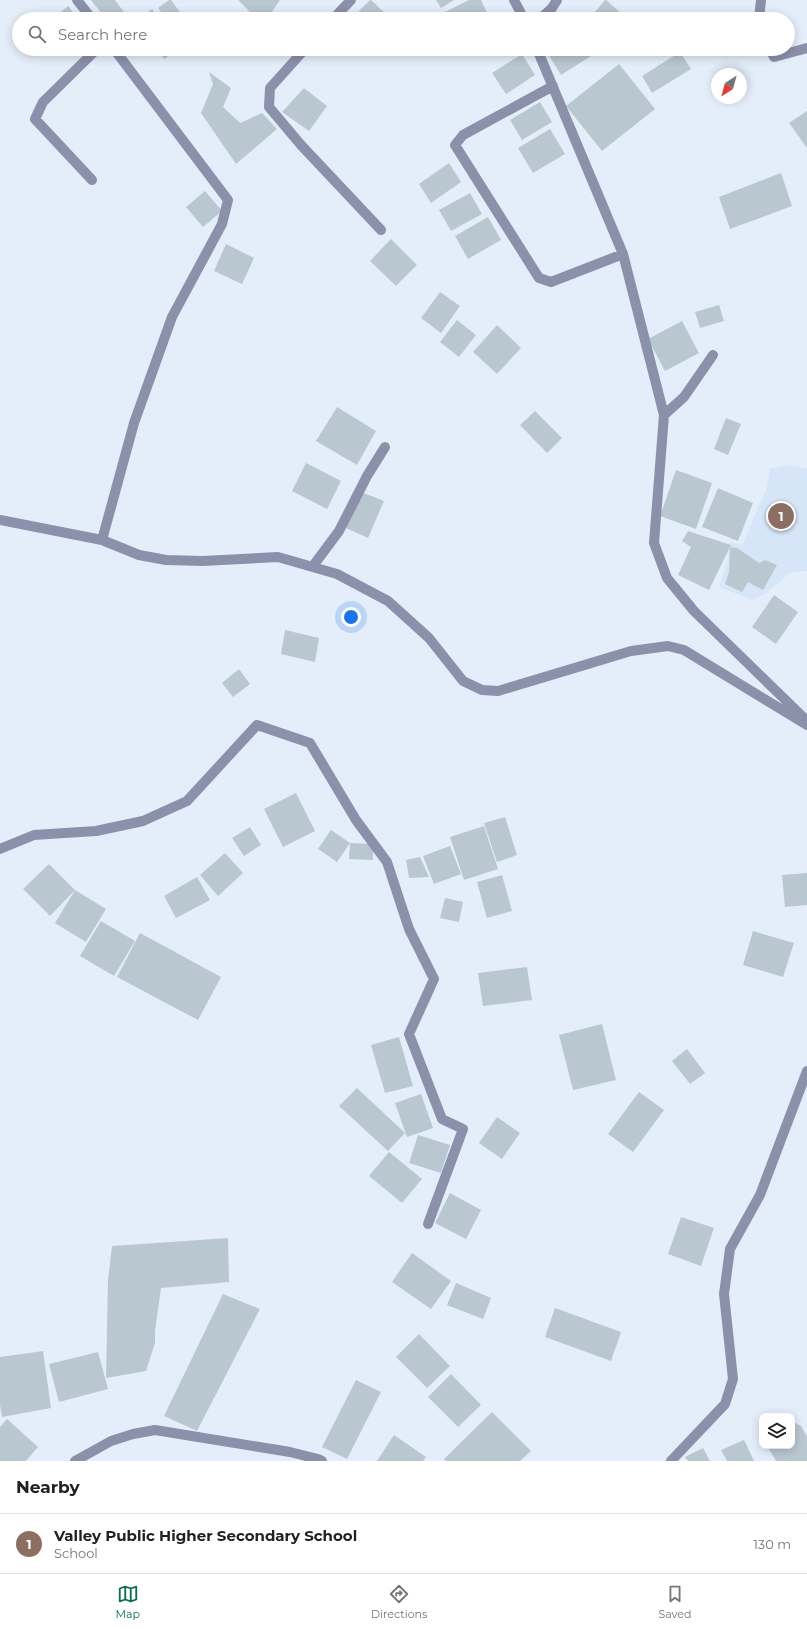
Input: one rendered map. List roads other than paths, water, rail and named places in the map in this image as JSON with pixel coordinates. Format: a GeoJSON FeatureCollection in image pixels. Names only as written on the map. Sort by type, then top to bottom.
{"type":"FeatureCollection","features":[{"type":"Feature","properties":{"kind":"street"},"geometry":{"type":"LineString","coordinates":[[77,0],[86,12]]}},
{"type":"Feature","properties":{"kind":"street"},"geometry":{"type":"LineString","coordinates":[[340,12],[351,0]]}},
{"type":"Feature","properties":{"kind":"street"},"geometry":{"type":"LineString","coordinates":[[514,0],[520,12]]}},
{"type":"Feature","properties":{"kind":"street"},"geometry":{"type":"LineString","coordinates":[[548,12],[557,0]]}},
{"type":"Feature","properties":{"kind":"street"},"geometry":{"type":"LineString","coordinates":[[759,12],[760,0]]}},
{"type":"Feature","properties":{"kind":"street"},"geometry":{"type":"LineString","coordinates":[[795,51],[807,48]]}},
{"type":"Feature","properties":{"kind":"street"},"geometry":{"type":"LineString","coordinates":[[90,56],[43,102],[35,119],[92,180]]}},
{"type":"Feature","properties":{"kind":"street"},"geometry":{"type":"LineString","coordinates":[[102,540],[134,423],[172,317],[222,224],[228,200],[119,56]]}},
{"type":"Feature","properties":{"kind":"street"},"geometry":{"type":"LineString","coordinates":[[299,56],[270,88],[269,107],[302,146],[381,230]]}},
{"type":"Feature","properties":{"kind":"street"},"geometry":{"type":"LineString","coordinates":[[539,56],[623,254],[664,415],[654,543],[667,578],[694,611],[807,721]]}},
{"type":"Feature","properties":{"kind":"street"},"geometry":{"type":"LineString","coordinates":[[553,86],[462,135],[455,145],[539,278],[552,282],[623,254]]}},
{"type":"Feature","properties":{"kind":"street"},"geometry":{"type":"LineString","coordinates":[[664,415],[684,397],[712,355]]}},
{"type":"Feature","properties":{"kind":"street"},"geometry":{"type":"LineString","coordinates":[[313,566],[339,531],[367,476],[385,447]]}},
{"type":"Feature","properties":{"kind":"street"},"geometry":{"type":"LineString","coordinates":[[0,520],[102,540],[139,554],[166,560],[203,561],[278,557],[337,574],[388,601],[429,638],[463,681],[482,690],[498,691],[631,651],[668,646],[684,650],[807,725]]}},
{"type":"Feature","properties":{"kind":"street"},"geometry":{"type":"LineString","coordinates":[[0,849],[34,835],[96,831],[143,821],[187,801],[257,725],[310,743],[356,820],[387,862],[409,929],[434,979],[409,1034],[442,1119],[463,1129],[428,1224]]}},
{"type":"Feature","properties":{"kind":"street"},"geometry":{"type":"LineString","coordinates":[[671,1461],[725,1404],[733,1379],[724,1294],[730,1249],[760,1195],[807,1072]]}},
{"type":"Feature","properties":{"kind":"street"},"geometry":{"type":"LineString","coordinates":[[75,1461],[111,1441],[133,1434],[155,1430],[290,1452],[322,1461]]}},
{"type":"Feature","properties":{"kind":"place","name":"Valley Public Higher Secondary School"},"geometry":{"type":"Point","coordinates":[781,516]}}]}
